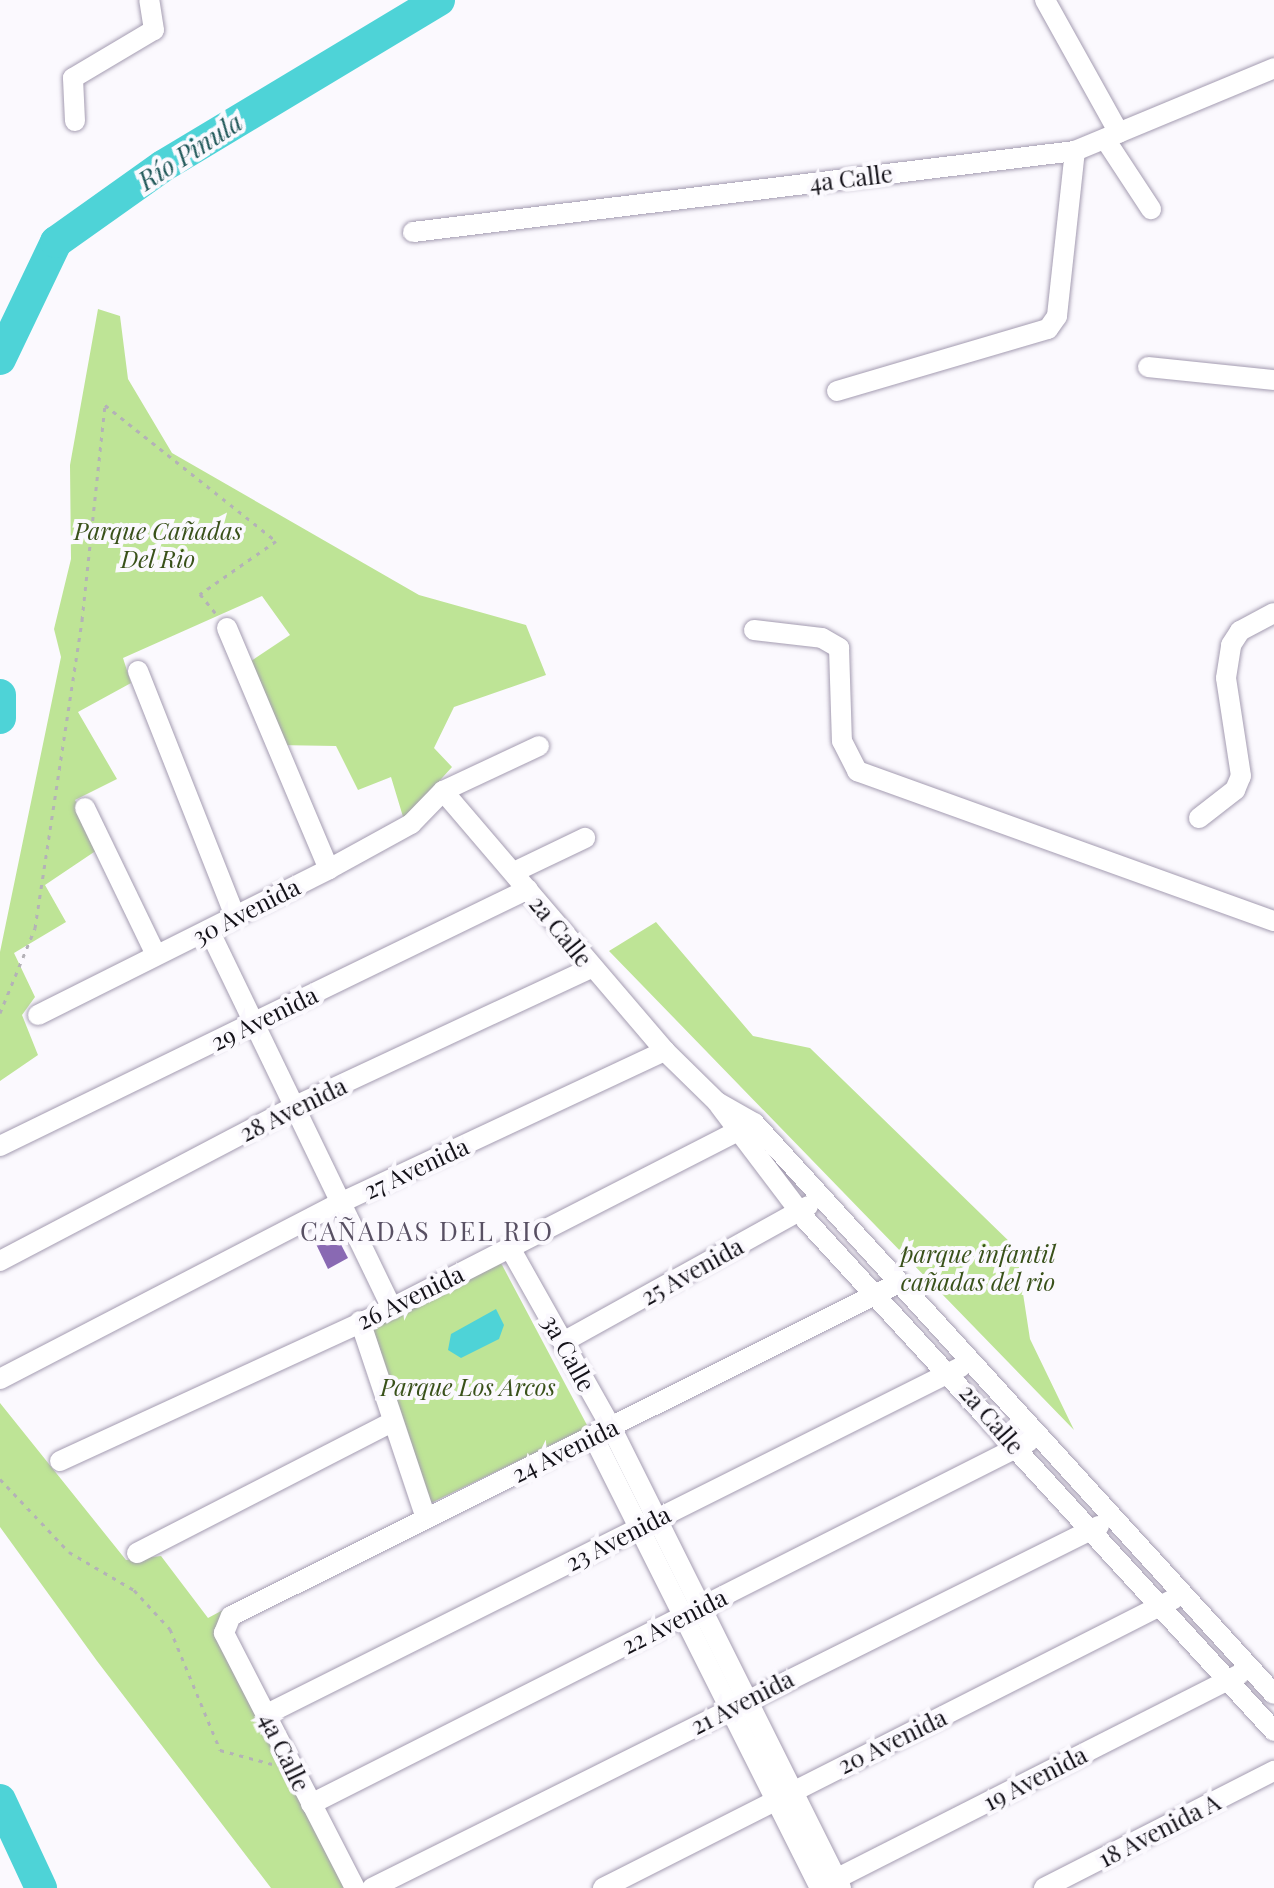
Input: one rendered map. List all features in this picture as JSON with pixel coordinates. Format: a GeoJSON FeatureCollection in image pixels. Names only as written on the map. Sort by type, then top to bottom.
{"type":"FeatureCollection","features":[{"type":"Feature","properties":{"kind":"street"},"geometry":{"type":"LineString","coordinates":[[75,121],[77,71],[154,30],[149,0]]}},
{"type":"Feature","properties":{"kind":"street"},"geometry":{"type":"LineString","coordinates":[[1045,0],[1151,209]]}},
{"type":"Feature","properties":{"kind":"street","name":"4a Calle"},"geometry":{"type":"LineString","coordinates":[[413,232],[1075,151],[1274,68]]}},
{"type":"Feature","properties":{"kind":"street"},"geometry":{"type":"LineString","coordinates":[[837,391],[1048,329],[1057,316],[1075,151]]}},
{"type":"Feature","properties":{"kind":"street"},"geometry":{"type":"LineString","coordinates":[[1148,367],[1274,380]]}},
{"type":"Feature","properties":{"kind":"street"},"geometry":{"type":"LineString","coordinates":[[1199,818],[1235,790],[1241,776],[1226,678],[1231,645],[1240,631],[1274,613]]}},
{"type":"Feature","properties":{"kind":"street"},"geometry":{"type":"LineString","coordinates":[[227,628],[329,869]]}},
{"type":"Feature","properties":{"kind":"street"},"geometry":{"type":"LineString","coordinates":[[754,630],[822,638],[839,648],[844,755],[857,771],[1274,921]]}},
{"type":"Feature","properties":{"kind":"street"},"geometry":{"type":"LineString","coordinates":[[138,671],[235,916]]}},
{"type":"Feature","properties":{"kind":"street"},"geometry":{"type":"LineString","coordinates":[[443,791],[539,746]]}},
{"type":"Feature","properties":{"kind":"street","name":"30 Avenida"},"geometry":{"type":"LineString","coordinates":[[38,1015],[329,869],[411,824],[443,791]]}},
{"type":"Feature","properties":{"kind":"street","name":"2a Calle"},"geometry":{"type":"LineString","coordinates":[[443,791],[514,872],[591,968],[665,1051],[717,1102],[735,1132],[799,1212],[878,1293],[1036,1437],[1274,1694]]}},
{"type":"Feature","properties":{"kind":"street"},"geometry":{"type":"LineString","coordinates":[[85,808],[156,955]]}},
{"type":"Feature","properties":{"kind":"street"},"geometry":{"type":"LineString","coordinates":[[514,872],[585,838]]}},
{"type":"Feature","properties":{"kind":"street","name":"29 Avenida"},"geometry":{"type":"LineString","coordinates":[[0,1146],[528,889]]}},
{"type":"Feature","properties":{"kind":"street"},"geometry":{"type":"LineString","coordinates":[[209,930],[392,1308]]}},
{"type":"Feature","properties":{"kind":"street","name":"28 Avenida"},"geometry":{"type":"LineString","coordinates":[[0,1261],[293,1107],[591,968]]}},
{"type":"Feature","properties":{"kind":"street","name":"27 Avenida"},"geometry":{"type":"LineString","coordinates":[[0,1379],[340,1203],[665,1051]]}},
{"type":"Feature","properties":{"kind":"street","name":"2a Calle"},"geometry":{"type":"LineString","coordinates":[[717,1102],[754,1123],[899,1283],[1017,1448],[1274,1731]]}},
{"type":"Feature","properties":{"kind":"street","name":"26 Avenida"},"geometry":{"type":"LineString","coordinates":[[60,1461],[392,1308],[754,1123]]}},
{"type":"Feature","properties":{"kind":"street","name":"25 Avenida"},"geometry":{"type":"LineString","coordinates":[[563,1342],[821,1199]]}},
{"type":"Feature","properties":{"kind":"street","name":"3a Calle"},"geometry":{"type":"LineString","coordinates":[[510,1248],[563,1342],[602,1431],[827,1886]]}},
{"type":"Feature","properties":{"kind":"street","name":"24 Avenida"},"geometry":{"type":"LineString","coordinates":[[231,1616],[899,1283]]}},
{"type":"Feature","properties":{"kind":"street"},"geometry":{"type":"LineString","coordinates":[[360,1321],[426,1518]]}},
{"type":"Feature","properties":{"kind":"street","name":"23 Avenida"},"geometry":{"type":"LineString","coordinates":[[267,1714],[960,1367]]}},
{"type":"Feature","properties":{"kind":"street"},"geometry":{"type":"LineString","coordinates":[[137,1553],[392,1422]]}},
{"type":"Feature","properties":{"kind":"street","name":"22 Avenida"},"geometry":{"type":"LineString","coordinates":[[311,1804],[1036,1437]]}},
{"type":"Feature","properties":{"kind":"street","name":"21 Avenida"},"geometry":{"type":"LineString","coordinates":[[372,1888],[1113,1519]]}},
{"type":"Feature","properties":{"kind":"street","name":"20 Avenida"},"geometry":{"type":"LineString","coordinates":[[603,1888],[1181,1595]]}},
{"type":"Feature","properties":{"kind":"street","name":"4a Calle"},"geometry":{"type":"LineString","coordinates":[[231,1616],[224,1633],[355,1888]]}},
{"type":"Feature","properties":{"kind":"street","name":"19 Avenida"},"geometry":{"type":"LineString","coordinates":[[827,1886],[1251,1669]]}},
{"type":"Feature","properties":{"kind":"street","name":"18 Avenida A"},"geometry":{"type":"LineString","coordinates":[[1044,1888],[1274,1771]]}},
{"type":"Feature","properties":{"kind":"path"},"geometry":{"type":"LineString","coordinates":[[0,1013],[40,899],[105,405],[276,541],[200,594],[227,628]]}},
{"type":"Feature","properties":{"kind":"path"},"geometry":{"type":"LineString","coordinates":[[0,1479],[69,1552],[134,1590],[170,1629],[220,1750],[295,1770]]}},
{"type":"Feature","properties":{"kind":"green space","name":"Parque Cañadas Del Rio"},"geometry":{"type":"Polygon","coordinates":[[[98,309],[120,316],[128,379],[172,453],[419,595],[526,625],[546,675],[454,707],[434,748],[452,767],[404,820],[391,777],[358,790],[336,746],[276,745],[251,661],[290,635],[262,596],[123,658],[131,683],[78,712],[117,779],[75,800],[100,848],[45,885],[66,922],[14,953],[35,997],[22,1015],[38,1055],[0,1081],[0,952],[61,657],[54,629],[71,559],[70,465],[98,309]]]}},
{"type":"Feature","properties":{"kind":"green space","name":"parque infantil cañadas del rio"},"geometry":{"type":"Polygon","coordinates":[[[656,922],[753,1036],[810,1048],[1016,1248],[1030,1339],[1074,1430],[609,951],[656,922]]]}},
{"type":"Feature","properties":{"kind":"green space","name":"Parque Los Arcos"},"geometry":{"type":"Polygon","coordinates":[[[501,1263],[588,1427],[427,1505],[362,1322],[501,1263]]]}},
{"type":"Feature","properties":{"kind":"green space"},"geometry":{"type":"Polygon","coordinates":[[[0,1403],[126,1560],[161,1556],[208,1618],[223,1610],[354,1888],[271,1888],[97,1661],[0,1527],[0,1403]]]}},
{"type":"Feature","properties":{"kind":"water"},"geometry":{"type":"Polygon","coordinates":[[[496,1309],[504,1325],[499,1339],[461,1358],[448,1350],[451,1334],[496,1309]]]}},
{"type":"Feature","properties":{"kind":"building"},"geometry":{"type":"Polygon","coordinates":[[[334,1231],[348,1258],[328,1269],[316,1244],[334,1231]]]}},
{"type":"Feature","properties":{"kind":"waterway","name":"Río Pinula"},"geometry":{"type":"LineString","coordinates":[[0,359],[56,242],[163,166],[439,0]]}},
{"type":"Feature","properties":{"kind":"waterway","name":"Río Pinula"},"geometry":{"type":"LineString","coordinates":[[0,695],[0,718]]}},
{"type":"Feature","properties":{"kind":"waterway"},"geometry":{"type":"LineString","coordinates":[[0,1800],[41,1888]]}},
{"type":"Feature","properties":{"kind":"district","name":"CAÑADAS DEL RIO"},"geometry":{"type":"Point","coordinates":[427,1231]}}]}
